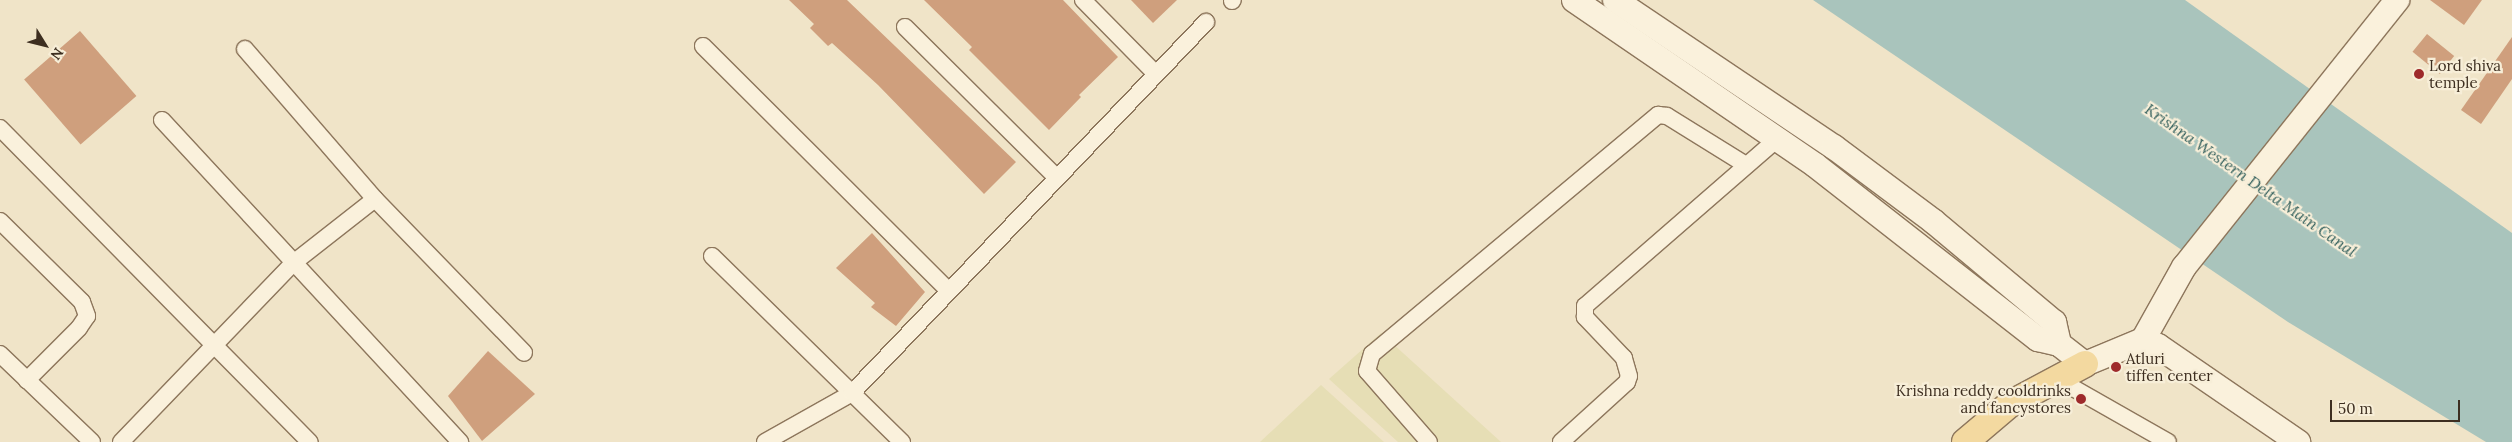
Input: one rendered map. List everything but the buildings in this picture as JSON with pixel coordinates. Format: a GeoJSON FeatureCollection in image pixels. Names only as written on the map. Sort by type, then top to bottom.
{"type":"FeatureCollection","features":[{"type":"Feature","properties":{"kind":"main road"},"geometry":{"type":"LineString","coordinates":[[1574,0],[1777,138],[1950,267],[2038,339],[2059,344],[2085,364]]}},
{"type":"Feature","properties":{"kind":"main road"},"geometry":{"type":"LineString","coordinates":[[1615,0],[1834,147],[1932,221],[2054,322],[2059,344]]}},
{"type":"Feature","properties":{"kind":"main road"},"geometry":{"type":"LineString","coordinates":[[1965,442],[2010,404],[2059,380],[2085,364],[2143,340],[2184,267],[2397,0]]}},
{"type":"Feature","properties":{"kind":"main road"},"geometry":{"type":"LineString","coordinates":[[1699,85],[1714,66]]}},
{"type":"Feature","properties":{"kind":"main road"},"geometry":{"type":"LineString","coordinates":[[2143,340],[2178,359],[2298,442]]}},
{"type":"Feature","properties":{"kind":"main road"},"geometry":{"type":"LineString","coordinates":[[1986,442],[2018,412],[2025,397]]}},
{"type":"Feature","properties":{"kind":"street"},"geometry":{"type":"LineString","coordinates":[[1083,0],[1156,74]]}},
{"type":"Feature","properties":{"kind":"street"},"geometry":{"type":"LineString","coordinates":[[765,442],[852,393],[1206,22]]}},
{"type":"Feature","properties":{"kind":"street"},"geometry":{"type":"LineString","coordinates":[[905,27],[1057,178]]}},
{"type":"Feature","properties":{"kind":"street"},"geometry":{"type":"LineString","coordinates":[[703,46],[949,291]]}},
{"type":"Feature","properties":{"kind":"street"},"geometry":{"type":"LineString","coordinates":[[245,49],[375,199],[524,353]]}},
{"type":"Feature","properties":{"kind":"street"},"geometry":{"type":"LineString","coordinates":[[1429,442],[1367,371],[1372,354],[1658,115],[1666,116],[1746,165]]}},
{"type":"Feature","properties":{"kind":"street"},"geometry":{"type":"LineString","coordinates":[[162,120],[292,264],[460,442]]}},
{"type":"Feature","properties":{"kind":"street"},"geometry":{"type":"LineString","coordinates":[[0,128],[310,442]]}},
{"type":"Feature","properties":{"kind":"street"},"geometry":{"type":"LineString","coordinates":[[1561,442],[1627,382],[1629,376],[1624,358],[1584,317],[1585,306],[1777,138]]}},
{"type":"Feature","properties":{"kind":"street"},"geometry":{"type":"LineString","coordinates":[[121,442],[215,347],[292,264],[375,199]]}},
{"type":"Feature","properties":{"kind":"street"},"geometry":{"type":"LineString","coordinates":[[0,221],[82,302],[87,316],[79,328],[27,380]]}},
{"type":"Feature","properties":{"kind":"street"},"geometry":{"type":"LineString","coordinates":[[712,256],[902,442]]}},
{"type":"Feature","properties":{"kind":"street"},"geometry":{"type":"LineString","coordinates":[[0,354],[92,442]]}},
{"type":"Feature","properties":{"kind":"street"},"geometry":{"type":"LineString","coordinates":[[2059,380],[2168,442]]}},
{"type":"Feature","properties":{"kind":"shaded area"},"geometry":{"type":"Polygon","coordinates":[[[1381,333],[1501,442],[1398,442],[1329,379],[1381,333]]]}},
{"type":"Feature","properties":{"kind":"shaded area"},"geometry":{"type":"Polygon","coordinates":[[[1321,385],[1384,442],[1260,442],[1321,385]]]}},
{"type":"Feature","properties":{"kind":"water","name":"Krishna Western Delta Main Canal"},"geometry":{"type":"Polygon","coordinates":[[[1813,0],[2185,0],[2512,233],[2512,442],[2486,442],[2288,322],[1813,0]]]}},
{"type":"Feature","properties":{"kind":"place","name":"Lord shiva temple"},"geometry":{"type":"Point","coordinates":[2419,74]}},
{"type":"Feature","properties":{"kind":"place","name":"Atluri tiffen center"},"geometry":{"type":"Point","coordinates":[2116,367]}},
{"type":"Feature","properties":{"kind":"place","name":"Krishna reddy cooldrinks and fancystores"},"geometry":{"type":"Point","coordinates":[2081,399]}}]}
